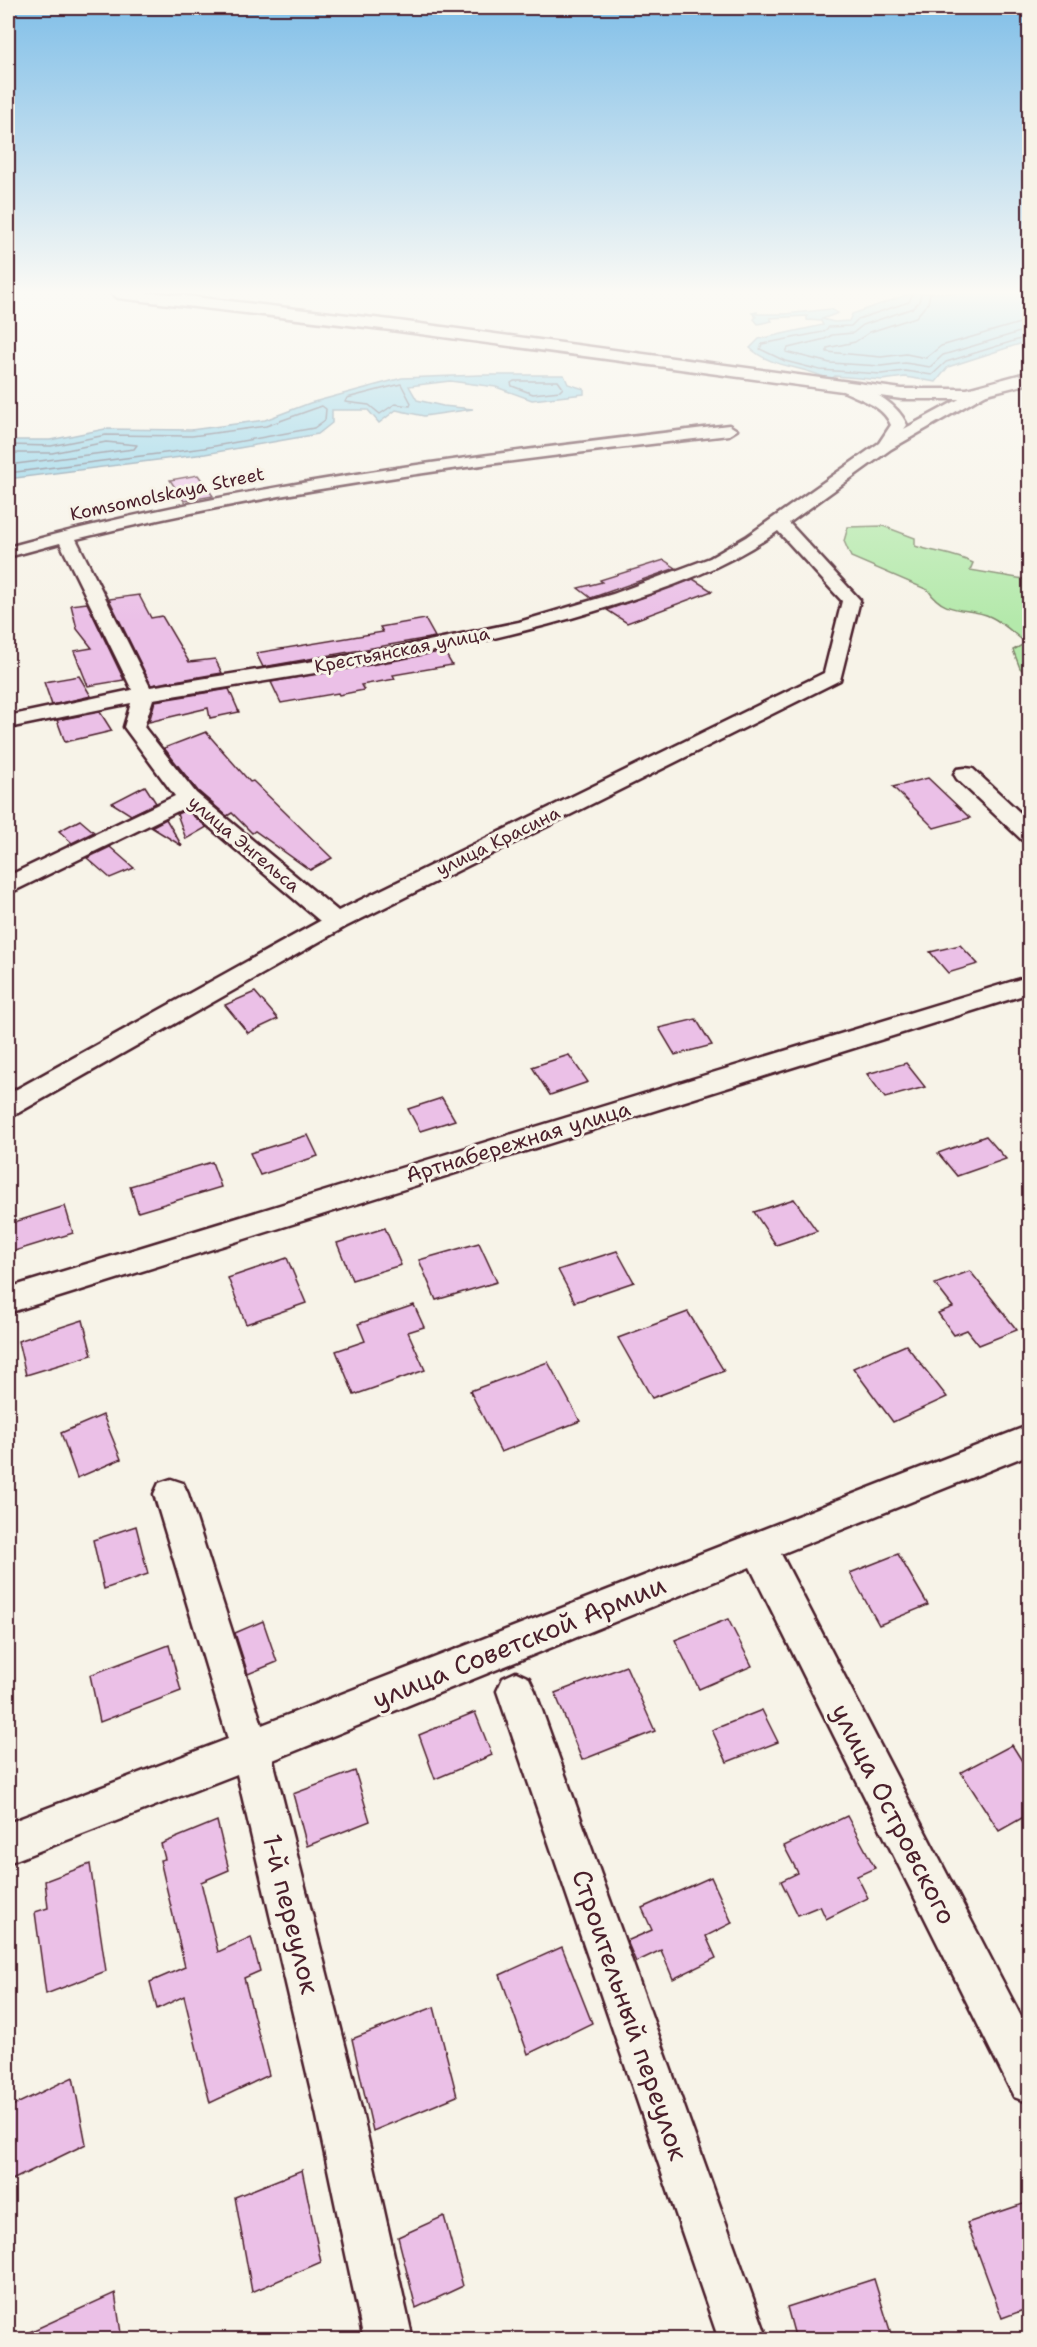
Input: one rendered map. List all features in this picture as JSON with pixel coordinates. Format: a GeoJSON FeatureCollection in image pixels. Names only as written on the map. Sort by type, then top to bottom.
{"type":"FeatureCollection","features":[{"type":"Feature","properties":{"kind":"street"},"geometry":{"type":"LineString","coordinates":[[878,403],[896,415],[899,425],[885,446]]}},
{"type":"Feature","properties":{"kind":"street","name":"Крестьянская улица"},"geometry":{"type":"LineString","coordinates":[[8,722],[144,693],[390,655],[523,627],[675,579],[716,562],[779,522],[885,446],[964,403]]}},
{"type":"Feature","properties":{"kind":"street","name":"Komsomolskaya Street"},"geometry":{"type":"LineString","coordinates":[[8,552],[65,535],[248,495],[359,478],[729,430]]}},
{"type":"Feature","properties":{"kind":"street","name":"улица Красина"},"geometry":{"type":"LineString","coordinates":[[8,1107],[336,922],[833,676],[851,600],[779,522]]}},
{"type":"Feature","properties":{"kind":"street"},"geometry":{"type":"LineString","coordinates":[[65,535],[144,693]]}},
{"type":"Feature","properties":{"kind":"street","name":"улица Энгельса"},"geometry":{"type":"LineString","coordinates":[[144,693],[134,727],[188,798],[336,922]]}},
{"type":"Feature","properties":{"kind":"street"},"geometry":{"type":"LineString","coordinates":[[966,774],[1029,835]]}},
{"type":"Feature","properties":{"kind":"street"},"geometry":{"type":"LineString","coordinates":[[8,885],[188,798]]}},
{"type":"Feature","properties":{"kind":"street","name":"Артнабережная улица"},"geometry":{"type":"LineString","coordinates":[[8,1301],[1029,984]]}},
{"type":"Feature","properties":{"kind":"street","name":"улица Советской Армии"},"geometry":{"type":"LineString","coordinates":[[8,1843],[251,1751],[1029,1439]]}},
{"type":"Feature","properties":{"kind":"street","name":"1-й переулок"},"geometry":{"type":"LineString","coordinates":[[171,1494],[251,1751],[339,2112],[389,2340]]}},
{"type":"Feature","properties":{"kind":"street","name":"улица Островского"},"geometry":{"type":"LineString","coordinates":[[758,1546],[1029,2081]]}},
{"type":"Feature","properties":{"kind":"street","name":"Строительный переулок"},"geometry":{"type":"LineString","coordinates":[[516,1692],[744,2340]]}},
{"type":"Feature","properties":{"kind":"green space"},"geometry":{"type":"Polygon","coordinates":[[[883,526],[915,538],[915,546],[973,563],[970,570],[1029,580],[1029,676],[1020,668],[1013,650],[1026,643],[1000,622],[982,614],[950,608],[942,604],[928,590],[851,557],[844,541],[848,527],[883,526]]]}},
{"type":"Feature","properties":{"kind":"water"},"geometry":{"type":"Polygon","coordinates":[[[310,403],[428,403],[473,409],[424,416],[396,410],[379,423],[368,410],[332,410],[332,423],[318,434],[205,454],[8,479],[8,440],[50,440],[105,429],[191,430],[265,420],[310,403]]]}},
{"type":"Feature","properties":{"kind":"building"},"geometry":{"type":"Polygon","coordinates":[[[198,475],[213,496],[184,501],[170,480],[198,475]]]}},
{"type":"Feature","properties":{"kind":"building"},"geometry":{"type":"Polygon","coordinates":[[[664,560],[676,568],[591,598],[578,588],[602,582],[600,580],[664,560]]]}},
{"type":"Feature","properties":{"kind":"building"},"geometry":{"type":"Polygon","coordinates":[[[693,579],[712,591],[627,623],[607,610],[693,579]]]}},
{"type":"Feature","properties":{"kind":"building"},"geometry":{"type":"Polygon","coordinates":[[[139,595],[151,618],[162,616],[189,662],[215,659],[222,673],[151,685],[109,599],[139,595]]]}},
{"type":"Feature","properties":{"kind":"building"},"geometry":{"type":"Polygon","coordinates":[[[87,603],[124,680],[88,686],[74,651],[92,648],[77,629],[71,605],[87,603]]]}},
{"type":"Feature","properties":{"kind":"building"},"geometry":{"type":"Polygon","coordinates":[[[425,619],[435,637],[263,667],[256,653],[383,632],[380,627],[425,619]]]}},
{"type":"Feature","properties":{"kind":"building"},"geometry":{"type":"Polygon","coordinates":[[[444,651],[452,665],[393,675],[395,679],[361,685],[364,690],[339,695],[338,693],[281,703],[271,682],[444,651]]]}},
{"type":"Feature","properties":{"kind":"building"},"geometry":{"type":"Polygon","coordinates":[[[79,676],[91,696],[52,705],[44,682],[79,676]]]}},
{"type":"Feature","properties":{"kind":"building"},"geometry":{"type":"Polygon","coordinates":[[[229,689],[239,712],[210,718],[208,708],[149,722],[155,701],[229,689]]]}},
{"type":"Feature","properties":{"kind":"building"},"geometry":{"type":"Polygon","coordinates":[[[100,712],[112,731],[65,742],[57,720],[100,712]]]}},
{"type":"Feature","properties":{"kind":"building"},"geometry":{"type":"Polygon","coordinates":[[[206,732],[250,782],[253,781],[332,858],[310,870],[255,831],[252,833],[232,813],[227,816],[198,791],[164,748],[206,732]]]}},
{"type":"Feature","properties":{"kind":"building"},"geometry":{"type":"Polygon","coordinates":[[[928,778],[970,818],[934,828],[893,787],[928,778]]]}},
{"type":"Feature","properties":{"kind":"building"},"geometry":{"type":"Polygon","coordinates":[[[145,786],[156,803],[131,815],[112,803],[145,786]]]}},
{"type":"Feature","properties":{"kind":"building"},"geometry":{"type":"Polygon","coordinates":[[[186,810],[207,827],[186,839],[177,814],[186,810]]]}},
{"type":"Feature","properties":{"kind":"building"},"geometry":{"type":"Polygon","coordinates":[[[166,819],[182,846],[151,827],[166,819]]]}},
{"type":"Feature","properties":{"kind":"building"},"geometry":{"type":"Polygon","coordinates":[[[80,820],[94,832],[72,843],[59,831],[80,820]]]}},
{"type":"Feature","properties":{"kind":"building"},"geometry":{"type":"Polygon","coordinates":[[[110,847],[134,868],[110,878],[87,858],[110,847]]]}},
{"type":"Feature","properties":{"kind":"building"},"geometry":{"type":"Polygon","coordinates":[[[960,945],[978,964],[948,973],[930,952],[960,945]]]}},
{"type":"Feature","properties":{"kind":"building"},"geometry":{"type":"Polygon","coordinates":[[[255,992],[278,1019],[248,1033],[225,1005],[255,992]]]}},
{"type":"Feature","properties":{"kind":"building"},"geometry":{"type":"Polygon","coordinates":[[[696,1019],[712,1045],[675,1055],[659,1028],[696,1019]]]}},
{"type":"Feature","properties":{"kind":"building"},"geometry":{"type":"Polygon","coordinates":[[[569,1055],[588,1082],[550,1095],[532,1067],[569,1055]]]}},
{"type":"Feature","properties":{"kind":"building"},"geometry":{"type":"Polygon","coordinates":[[[906,1063],[925,1087],[885,1098],[867,1074],[906,1063]]]}},
{"type":"Feature","properties":{"kind":"building"},"geometry":{"type":"Polygon","coordinates":[[[442,1098],[455,1120],[420,1131],[408,1109],[442,1098]]]}},
{"type":"Feature","properties":{"kind":"building"},"geometry":{"type":"Polygon","coordinates":[[[308,1135],[318,1156],[260,1175],[250,1153],[308,1135]]]}},
{"type":"Feature","properties":{"kind":"building"},"geometry":{"type":"Polygon","coordinates":[[[986,1136],[1006,1159],[957,1176],[938,1153],[986,1136]]]}},
{"type":"Feature","properties":{"kind":"building"},"geometry":{"type":"Polygon","coordinates":[[[212,1162],[221,1187],[138,1212],[130,1186],[212,1162]]]}},
{"type":"Feature","properties":{"kind":"building"},"geometry":{"type":"Polygon","coordinates":[[[794,1199],[817,1231],[776,1245],[754,1212],[794,1199]]]}},
{"type":"Feature","properties":{"kind":"building"},"geometry":{"type":"Polygon","coordinates":[[[65,1206],[73,1233],[8,1253],[8,1224],[65,1206]]]}},
{"type":"Feature","properties":{"kind":"building"},"geometry":{"type":"Polygon","coordinates":[[[385,1228],[401,1265],[352,1280],[337,1243],[385,1228]]]}},
{"type":"Feature","properties":{"kind":"building"},"geometry":{"type":"Polygon","coordinates":[[[479,1243],[497,1282],[436,1300],[419,1260],[479,1243]]]}},
{"type":"Feature","properties":{"kind":"building"},"geometry":{"type":"Polygon","coordinates":[[[617,1251],[634,1282],[575,1302],[558,1270],[617,1251]]]}},
{"type":"Feature","properties":{"kind":"building"},"geometry":{"type":"Polygon","coordinates":[[[287,1258],[306,1303],[246,1324],[228,1278],[287,1258]]]}},
{"type":"Feature","properties":{"kind":"building"},"geometry":{"type":"Polygon","coordinates":[[[970,1271],[1017,1330],[979,1345],[967,1330],[954,1335],[938,1313],[953,1307],[935,1284],[970,1271]]]}},
{"type":"Feature","properties":{"kind":"building"},"geometry":{"type":"Polygon","coordinates":[[[414,1305],[424,1327],[408,1332],[425,1370],[354,1395],[336,1351],[365,1341],[358,1324],[414,1305]]]}},
{"type":"Feature","properties":{"kind":"building"},"geometry":{"type":"Polygon","coordinates":[[[688,1312],[724,1371],[652,1398],[618,1338],[688,1312]]]}},
{"type":"Feature","properties":{"kind":"building"},"geometry":{"type":"Polygon","coordinates":[[[83,1320],[92,1355],[26,1375],[18,1341],[83,1320]]]}},
{"type":"Feature","properties":{"kind":"building"},"geometry":{"type":"Polygon","coordinates":[[[906,1345],[947,1397],[893,1422],[853,1368],[906,1345]]]}},
{"type":"Feature","properties":{"kind":"building"},"geometry":{"type":"Polygon","coordinates":[[[548,1362],[580,1421],[501,1452],[470,1391],[548,1362]]]}},
{"type":"Feature","properties":{"kind":"building"},"geometry":{"type":"Polygon","coordinates":[[[103,1415],[121,1459],[77,1478],[61,1433],[103,1415]]]}},
{"type":"Feature","properties":{"kind":"building"},"geometry":{"type":"Polygon","coordinates":[[[136,1526],[148,1574],[104,1589],[93,1540],[136,1526]]]}},
{"type":"Feature","properties":{"kind":"building"},"geometry":{"type":"Polygon","coordinates":[[[898,1554],[928,1605],[879,1625],[850,1573],[898,1554]]]}},
{"type":"Feature","properties":{"kind":"building"},"geometry":{"type":"Polygon","coordinates":[[[728,1619],[752,1666],[699,1689],[675,1640],[728,1619]]]}},
{"type":"Feature","properties":{"kind":"building"},"geometry":{"type":"Polygon","coordinates":[[[263,1621],[277,1662],[248,1674],[235,1633],[263,1621]]]}},
{"type":"Feature","properties":{"kind":"building"},"geometry":{"type":"Polygon","coordinates":[[[169,1645],[181,1691],[100,1722],[90,1675],[169,1645]]]}},
{"type":"Feature","properties":{"kind":"building"},"geometry":{"type":"Polygon","coordinates":[[[626,1666],[655,1731],[582,1760],[555,1693],[626,1666]]]}},
{"type":"Feature","properties":{"kind":"building"},"geometry":{"type":"Polygon","coordinates":[[[762,1710],[778,1742],[727,1762],[712,1730],[762,1710]]]}},
{"type":"Feature","properties":{"kind":"building"},"geometry":{"type":"Polygon","coordinates":[[[475,1712],[492,1755],[435,1779],[419,1735],[475,1712]]]}},
{"type":"Feature","properties":{"kind":"building"},"geometry":{"type":"Polygon","coordinates":[[[1012,1745],[1029,1772],[1029,1814],[999,1831],[961,1772],[1012,1745]]]}},
{"type":"Feature","properties":{"kind":"building"},"geometry":{"type":"Polygon","coordinates":[[[355,1771],[370,1821],[307,1846],[293,1794],[355,1771]]]}},
{"type":"Feature","properties":{"kind":"building"},"geometry":{"type":"Polygon","coordinates":[[[847,1816],[875,1868],[857,1876],[868,1898],[826,1919],[820,1906],[798,1915],[781,1881],[798,1873],[784,1846],[847,1816]]]}},
{"type":"Feature","properties":{"kind":"building"},"geometry":{"type":"Polygon","coordinates":[[[217,1821],[229,1870],[201,1882],[218,1952],[251,1937],[260,1971],[244,1978],[269,2075],[210,2103],[184,1996],[157,2009],[150,1982],[185,1967],[160,1860],[165,1859],[161,1844],[217,1821]]]}},
{"type":"Feature","properties":{"kind":"building"},"geometry":{"type":"Polygon","coordinates":[[[90,1864],[106,1971],[46,1994],[35,1912],[48,1908],[45,1881],[90,1864]]]}},
{"type":"Feature","properties":{"kind":"building"},"geometry":{"type":"Polygon","coordinates":[[[711,1877],[732,1923],[706,1936],[716,1958],[673,1979],[661,1950],[636,1962],[627,1941],[652,1930],[642,1908],[711,1877]]]}},
{"type":"Feature","properties":{"kind":"building"},"geometry":{"type":"Polygon","coordinates":[[[562,1947],[592,2023],[528,2054],[500,1975],[562,1947]]]}},
{"type":"Feature","properties":{"kind":"building"},"geometry":{"type":"Polygon","coordinates":[[[434,2007],[457,2096],[373,2131],[352,2039],[434,2007]]]}},
{"type":"Feature","properties":{"kind":"building"},"geometry":{"type":"Polygon","coordinates":[[[73,2077],[86,2144],[8,2182],[8,2108],[73,2077]]]}},
{"type":"Feature","properties":{"kind":"building"},"geometry":{"type":"Polygon","coordinates":[[[302,2170],[321,2262],[252,2292],[235,2197],[302,2170]]]}},
{"type":"Feature","properties":{"kind":"building"},"geometry":{"type":"Polygon","coordinates":[[[1029,2202],[1029,2308],[1002,2318],[967,2223],[1029,2202]]]}},
{"type":"Feature","properties":{"kind":"building"},"geometry":{"type":"Polygon","coordinates":[[[444,2216],[463,2286],[416,2308],[398,2237],[444,2216]]]}},
{"type":"Feature","properties":{"kind":"building"},"geometry":{"type":"Polygon","coordinates":[[[874,2279],[893,2340],[796,2340],[787,2307],[874,2279]]]}},
{"type":"Feature","properties":{"kind":"building"},"geometry":{"type":"Polygon","coordinates":[[[115,2293],[122,2340],[12,2340],[115,2293]]]}}]}
